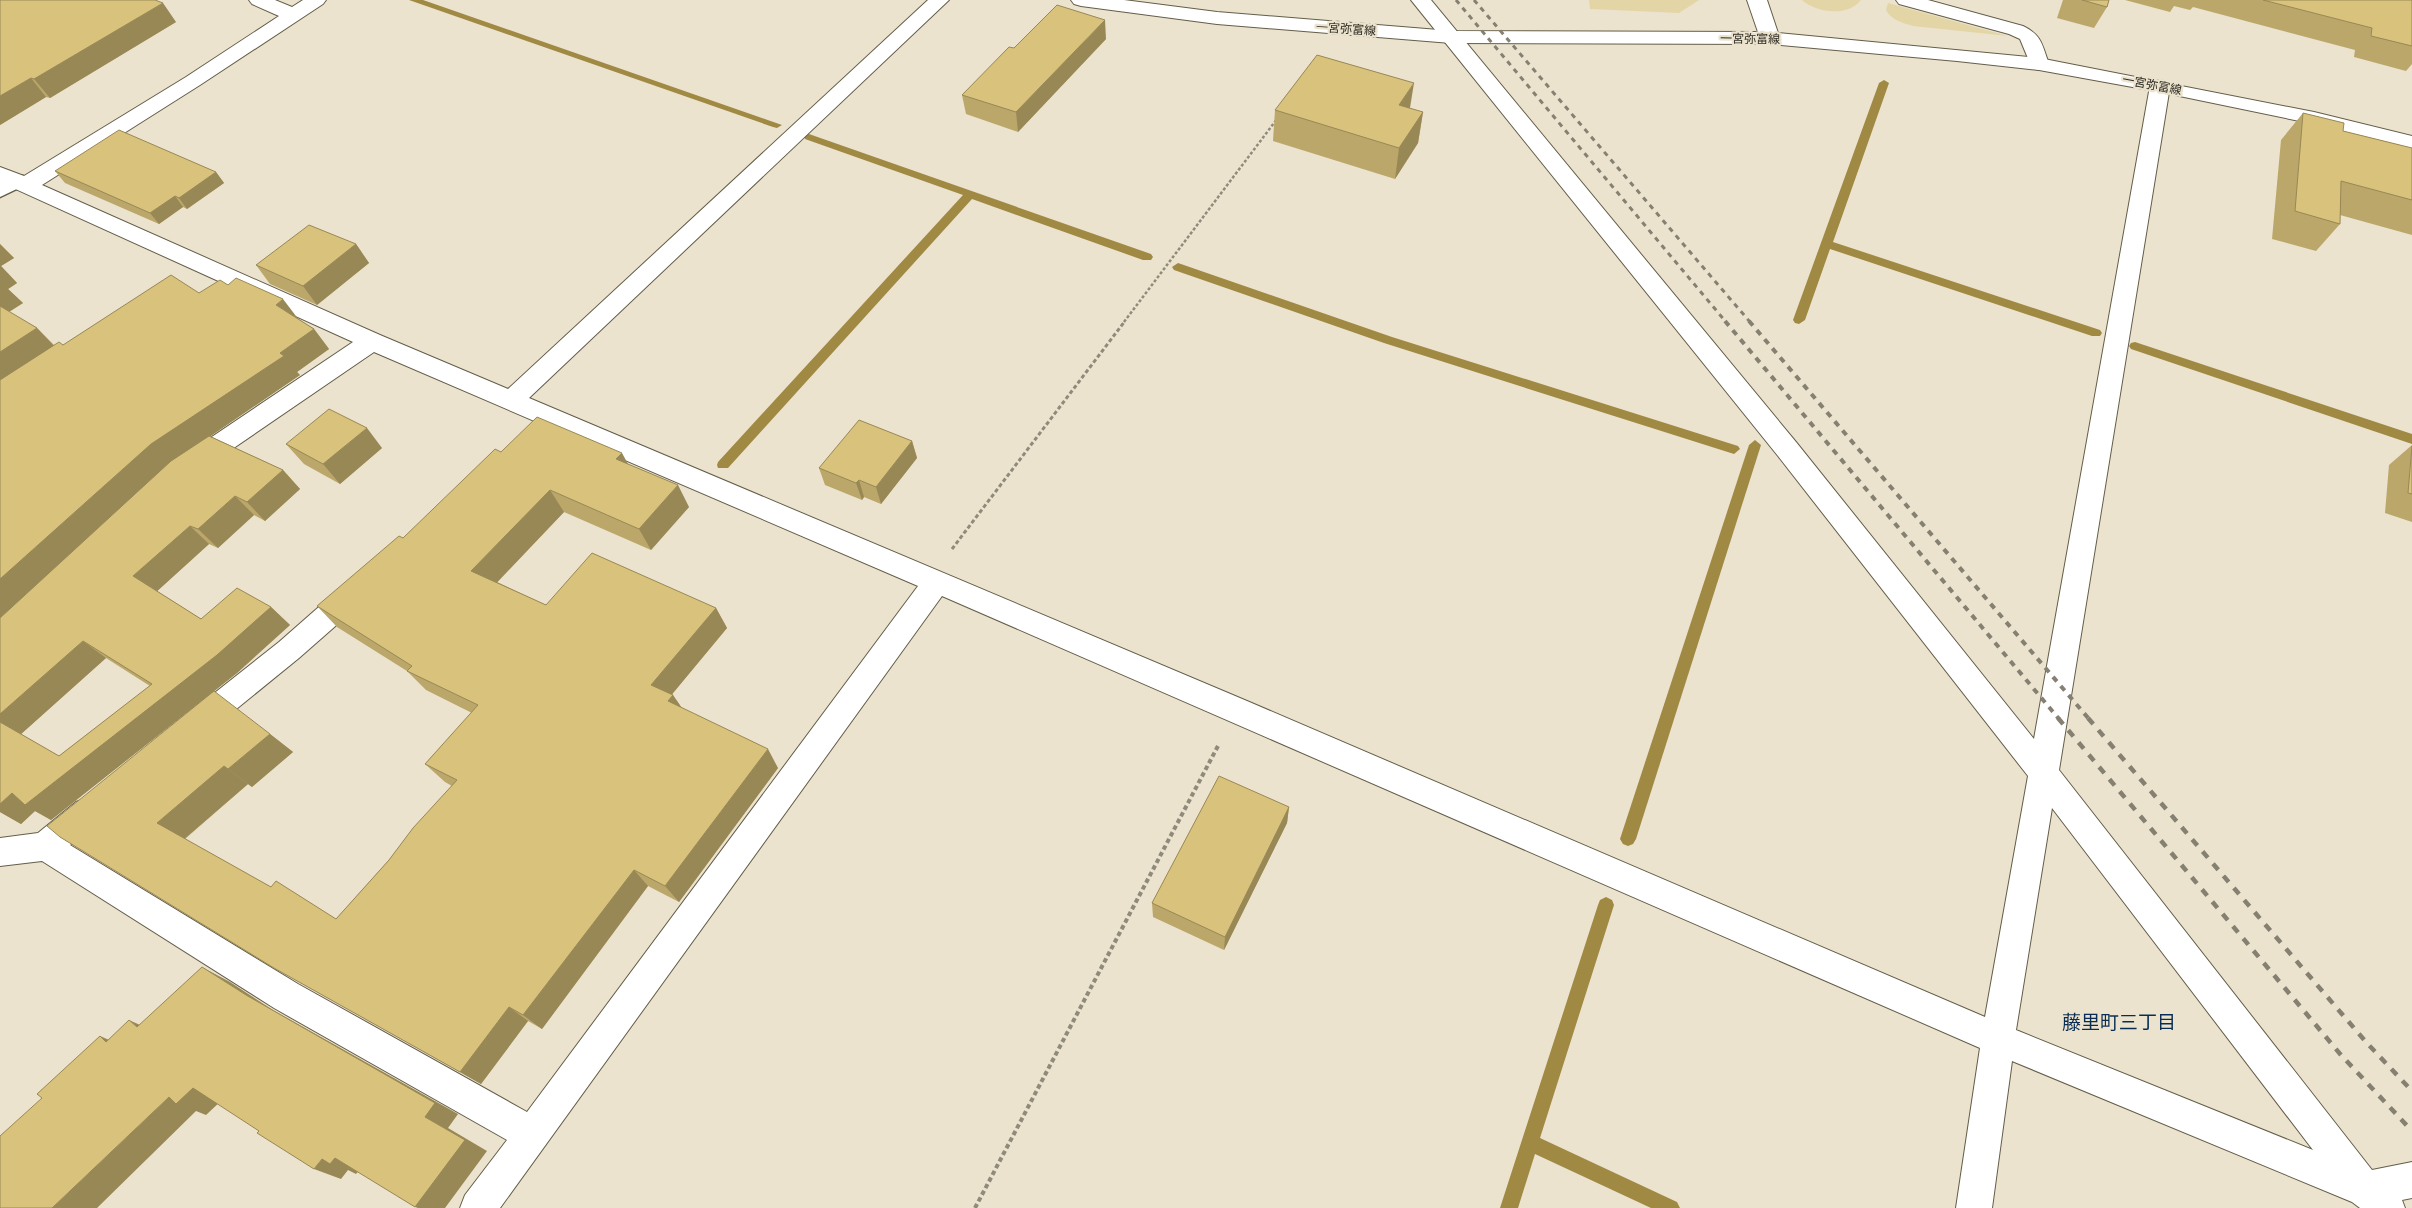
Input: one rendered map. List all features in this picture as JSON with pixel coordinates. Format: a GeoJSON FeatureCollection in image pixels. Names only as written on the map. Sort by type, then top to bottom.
{"type":"FeatureCollection","features":[{"type":"Feature","properties":{"kind":"street"},"geometry":{"type":"LineString","coordinates":[[259,0],[293,15]]}},
{"type":"Feature","properties":{"kind":"street"},"geometry":{"type":"LineString","coordinates":[[10,183],[193,81],[316,0]]}},
{"type":"Feature","properties":{"kind":"street"},"geometry":{"type":"LineString","coordinates":[[511,400],[940,0]]}},
{"type":"Feature","properties":{"kind":"street","name":"一宮弥富線"},"geometry":{"type":"LineString","coordinates":[[1081,0],[1216,18],[1451,37],[1770,38],[2039,64],[2160,86],[2314,118],[2412,143]]}},
{"type":"Feature","properties":{"kind":"street"},"geometry":{"type":"LineString","coordinates":[[1421,0],[1780,442],[2044,774],[2376,1198]]}},
{"type":"Feature","properties":{"kind":"street"},"geometry":{"type":"LineString","coordinates":[[1757,0],[1770,38]]}},
{"type":"Feature","properties":{"kind":"street"},"geometry":{"type":"LineString","coordinates":[[1906,0],[1932,4],[2016,30],[2028,36],[2039,64]]}},
{"type":"Feature","properties":{"kind":"street"},"geometry":{"type":"LineString","coordinates":[[1974,1208],[1998,1039],[2160,86]]}},
{"type":"Feature","properties":{"kind":"street"},"geometry":{"type":"LineString","coordinates":[[10,183],[198,263],[372,341],[1237,710],[1998,1039],[2376,1198],[2412,1180]]}},
{"type":"Feature","properties":{"kind":"street"},"geometry":{"type":"LineString","coordinates":[[174,280],[198,263]]}},
{"type":"Feature","properties":{"kind":"street"},"geometry":{"type":"LineString","coordinates":[[173,478],[372,341]]}},
{"type":"Feature","properties":{"kind":"street"},"geometry":{"type":"LineString","coordinates":[[529,436],[551,417]]}},
{"type":"Feature","properties":{"kind":"street"},"geometry":{"type":"LineString","coordinates":[[174,742],[289,650],[377,573]]}},
{"type":"Feature","properties":{"kind":"street"},"geometry":{"type":"LineString","coordinates":[[478,1208],[932,581]]}},
{"type":"Feature","properties":{"kind":"street"},"geometry":{"type":"LineString","coordinates":[[0,852],[45,846],[106,797]]}},
{"type":"Feature","properties":{"kind":"street"},"geometry":{"type":"LineString","coordinates":[[45,846],[286,996],[531,1134]]}},
{"type":"Feature","properties":{"kind":"path"},"geometry":{"type":"LineString","coordinates":[[932,581],[1279,117]]}},
{"type":"Feature","properties":{"kind":"path"},"geometry":{"type":"LineString","coordinates":[[975,1208],[1237,710]]}},
{"type":"Feature","properties":{"kind":"shaded area"},"geometry":{"type":"Polygon","coordinates":[[[1589,0],[1699,0],[1679,13],[1590,9],[1589,0]]]}},
{"type":"Feature","properties":{"kind":"shaded area"},"geometry":{"type":"Polygon","coordinates":[[[1802,0],[1861,0],[1848,9],[1832,11],[1815,8],[1802,0]]]}},
{"type":"Feature","properties":{"kind":"shaded area"},"geometry":{"type":"Polygon","coordinates":[[[1888,3],[2008,36],[1913,26],[1898,21],[1891,16],[1886,10],[1888,3]]]}},
{"type":"Feature","properties":{"kind":"building"},"geometry":{"type":"Polygon","coordinates":[[[0,0],[155,0],[163,3],[34,79],[31,78],[0,96],[0,0]]]}},
{"type":"Feature","properties":{"kind":"building"},"geometry":{"type":"Polygon","coordinates":[[[2082,0],[2109,0],[2107,7],[2082,0]]]}},
{"type":"Feature","properties":{"kind":"building"},"geometry":{"type":"Polygon","coordinates":[[[2263,0],[2412,0],[2412,46],[2371,36],[2372,28],[2263,0]]]}},
{"type":"Feature","properties":{"kind":"building"},"geometry":{"type":"Polygon","coordinates":[[[1057,5],[1105,20],[1016,112],[962,95],[1009,47],[1014,48],[1057,5]]]}},
{"type":"Feature","properties":{"kind":"building"},"geometry":{"type":"Polygon","coordinates":[[[1317,55],[1414,83],[1399,105],[1423,112],[1399,148],[1275,110],[1317,55]]]}},
{"type":"Feature","properties":{"kind":"building"},"geometry":{"type":"Polygon","coordinates":[[[2303,113],[2344,123],[2343,131],[2412,148],[2412,200],[2341,181],[2340,224],[2295,211],[2303,113]]]}},
{"type":"Feature","properties":{"kind":"building"},"geometry":{"type":"Polygon","coordinates":[[[119,130],[216,172],[179,198],[175,196],[150,213],[55,171],[119,130]]]}},
{"type":"Feature","properties":{"kind":"building"},"geometry":{"type":"Polygon","coordinates":[[[309,225],[356,244],[303,286],[256,265],[309,225]]]}},
{"type":"Feature","properties":{"kind":"building"},"geometry":{"type":"Polygon","coordinates":[[[171,275],[199,293],[220,280],[228,285],[236,278],[283,299],[276,305],[314,329],[280,353],[284,356],[151,444],[0,579],[0,380],[59,342],[63,345],[171,275]]]}},
{"type":"Feature","properties":{"kind":"building"},"geometry":{"type":"Polygon","coordinates":[[[0,306],[37,328],[0,352],[0,306]]]}},
{"type":"Feature","properties":{"kind":"building"},"geometry":{"type":"Polygon","coordinates":[[[329,409],[367,428],[323,464],[286,444],[329,409]]]}},
{"type":"Feature","properties":{"kind":"building"},"geometry":{"type":"Polygon","coordinates":[[[537,417],[622,453],[616,459],[678,485],[639,529],[550,490],[471,571],[546,605],[592,553],[716,608],[651,685],[673,695],[668,701],[768,749],[665,886],[634,870],[523,1015],[509,1007],[460,1072],[274,968],[60,837],[47,826],[214,691],[270,734],[228,769],[224,766],[157,823],[271,887],[276,881],[336,919],[389,860],[413,828],[457,780],[425,764],[478,705],[407,671],[412,666],[317,606],[399,536],[403,538],[495,449],[501,452],[537,417]]]}},
{"type":"Feature","properties":{"kind":"building"},"geometry":{"type":"Polygon","coordinates":[[[859,420],[912,441],[876,487],[859,480],[856,483],[819,468],[859,420]]]}},
{"type":"Feature","properties":{"kind":"building"},"geometry":{"type":"Polygon","coordinates":[[[209,436],[283,470],[247,502],[235,496],[198,529],[190,526],[133,576],[201,619],[237,588],[271,607],[217,655],[25,805],[12,793],[0,804],[0,722],[59,756],[152,684],[83,641],[0,714],[0,618],[171,461],[209,436]]]}},
{"type":"Feature","properties":{"kind":"building"},"geometry":{"type":"Polygon","coordinates":[[[2412,446],[2412,494],[2408,493],[2412,446]]]}},
{"type":"Feature","properties":{"kind":"building"},"geometry":{"type":"Polygon","coordinates":[[[1219,776],[1289,807],[1225,937],[1152,903],[1219,776]]]}},
{"type":"Feature","properties":{"kind":"building"},"geometry":{"type":"Polygon","coordinates":[[[202,967],[246,995],[435,1103],[425,1117],[465,1140],[415,1207],[335,1158],[330,1164],[322,1159],[314,1169],[257,1133],[259,1131],[193,1088],[176,1104],[169,1097],[52,1208],[0,1208],[0,1136],[42,1098],[37,1094],[100,1036],[106,1042],[129,1020],[137,1027],[202,967]]]}},
{"type":"Feature","properties":{"kind":"waterway"},"geometry":{"type":"LineString","coordinates":[[414,0],[777,125]]}},
{"type":"Feature","properties":{"kind":"waterway"},"geometry":{"type":"LineString","coordinates":[[1826,244],[1884,83]]}},
{"type":"Feature","properties":{"kind":"waterway"},"geometry":{"type":"LineString","coordinates":[[809,137],[970,194]]}},
{"type":"Feature","properties":{"kind":"waterway"},"geometry":{"type":"LineString","coordinates":[[723,465],[970,194]]}},
{"type":"Feature","properties":{"kind":"waterway"},"geometry":{"type":"LineString","coordinates":[[970,194],[1147,257]]}},
{"type":"Feature","properties":{"kind":"waterway"},"geometry":{"type":"LineString","coordinates":[[1799,320],[1826,244]]}},
{"type":"Feature","properties":{"kind":"waterway"},"geometry":{"type":"LineString","coordinates":[[1826,244],[2096,333]]}},
{"type":"Feature","properties":{"kind":"waterway"},"geometry":{"type":"LineString","coordinates":[[1178,267],[1388,340],[1734,449]]}},
{"type":"Feature","properties":{"kind":"waterway"},"geometry":{"type":"LineString","coordinates":[[2135,346],[2412,439]]}},
{"type":"Feature","properties":{"kind":"waterway"},"geometry":{"type":"LineString","coordinates":[[1628,839],[1755,445]]}},
{"type":"Feature","properties":{"kind":"waterway"},"geometry":{"type":"LineString","coordinates":[[1530,1142],[1606,905]]}},
{"type":"Feature","properties":{"kind":"waterway"},"geometry":{"type":"LineString","coordinates":[[1509,1208],[1530,1142]]}},
{"type":"Feature","properties":{"kind":"waterway"},"geometry":{"type":"LineString","coordinates":[[1530,1142],[1671,1208]]}},
{"type":"Feature","properties":{"kind":"railway"},"geometry":{"type":"LineString","coordinates":[[1456,0],[1726,322]]}},
{"type":"Feature","properties":{"kind":"railway"},"geometry":{"type":"LineString","coordinates":[[1474,0],[1750,322]]}},
{"type":"Feature","properties":{"kind":"railway"},"geometry":{"type":"LineString","coordinates":[[1725,321],[2059,719]]}},
{"type":"Feature","properties":{"kind":"railway"},"geometry":{"type":"LineString","coordinates":[[1749,321],[2089,719]]}},
{"type":"Feature","properties":{"kind":"railway"},"geometry":{"type":"LineString","coordinates":[[2058,718],[2341,1055],[2412,1131]]}},
{"type":"Feature","properties":{"kind":"railway"},"geometry":{"type":"LineString","coordinates":[[2088,718],[2366,1042],[2412,1091]]}},
{"type":"Feature","properties":{"kind":"district","name":"藤里町三丁目"},"geometry":{"type":"Point","coordinates":[2119,1022]}}]}
